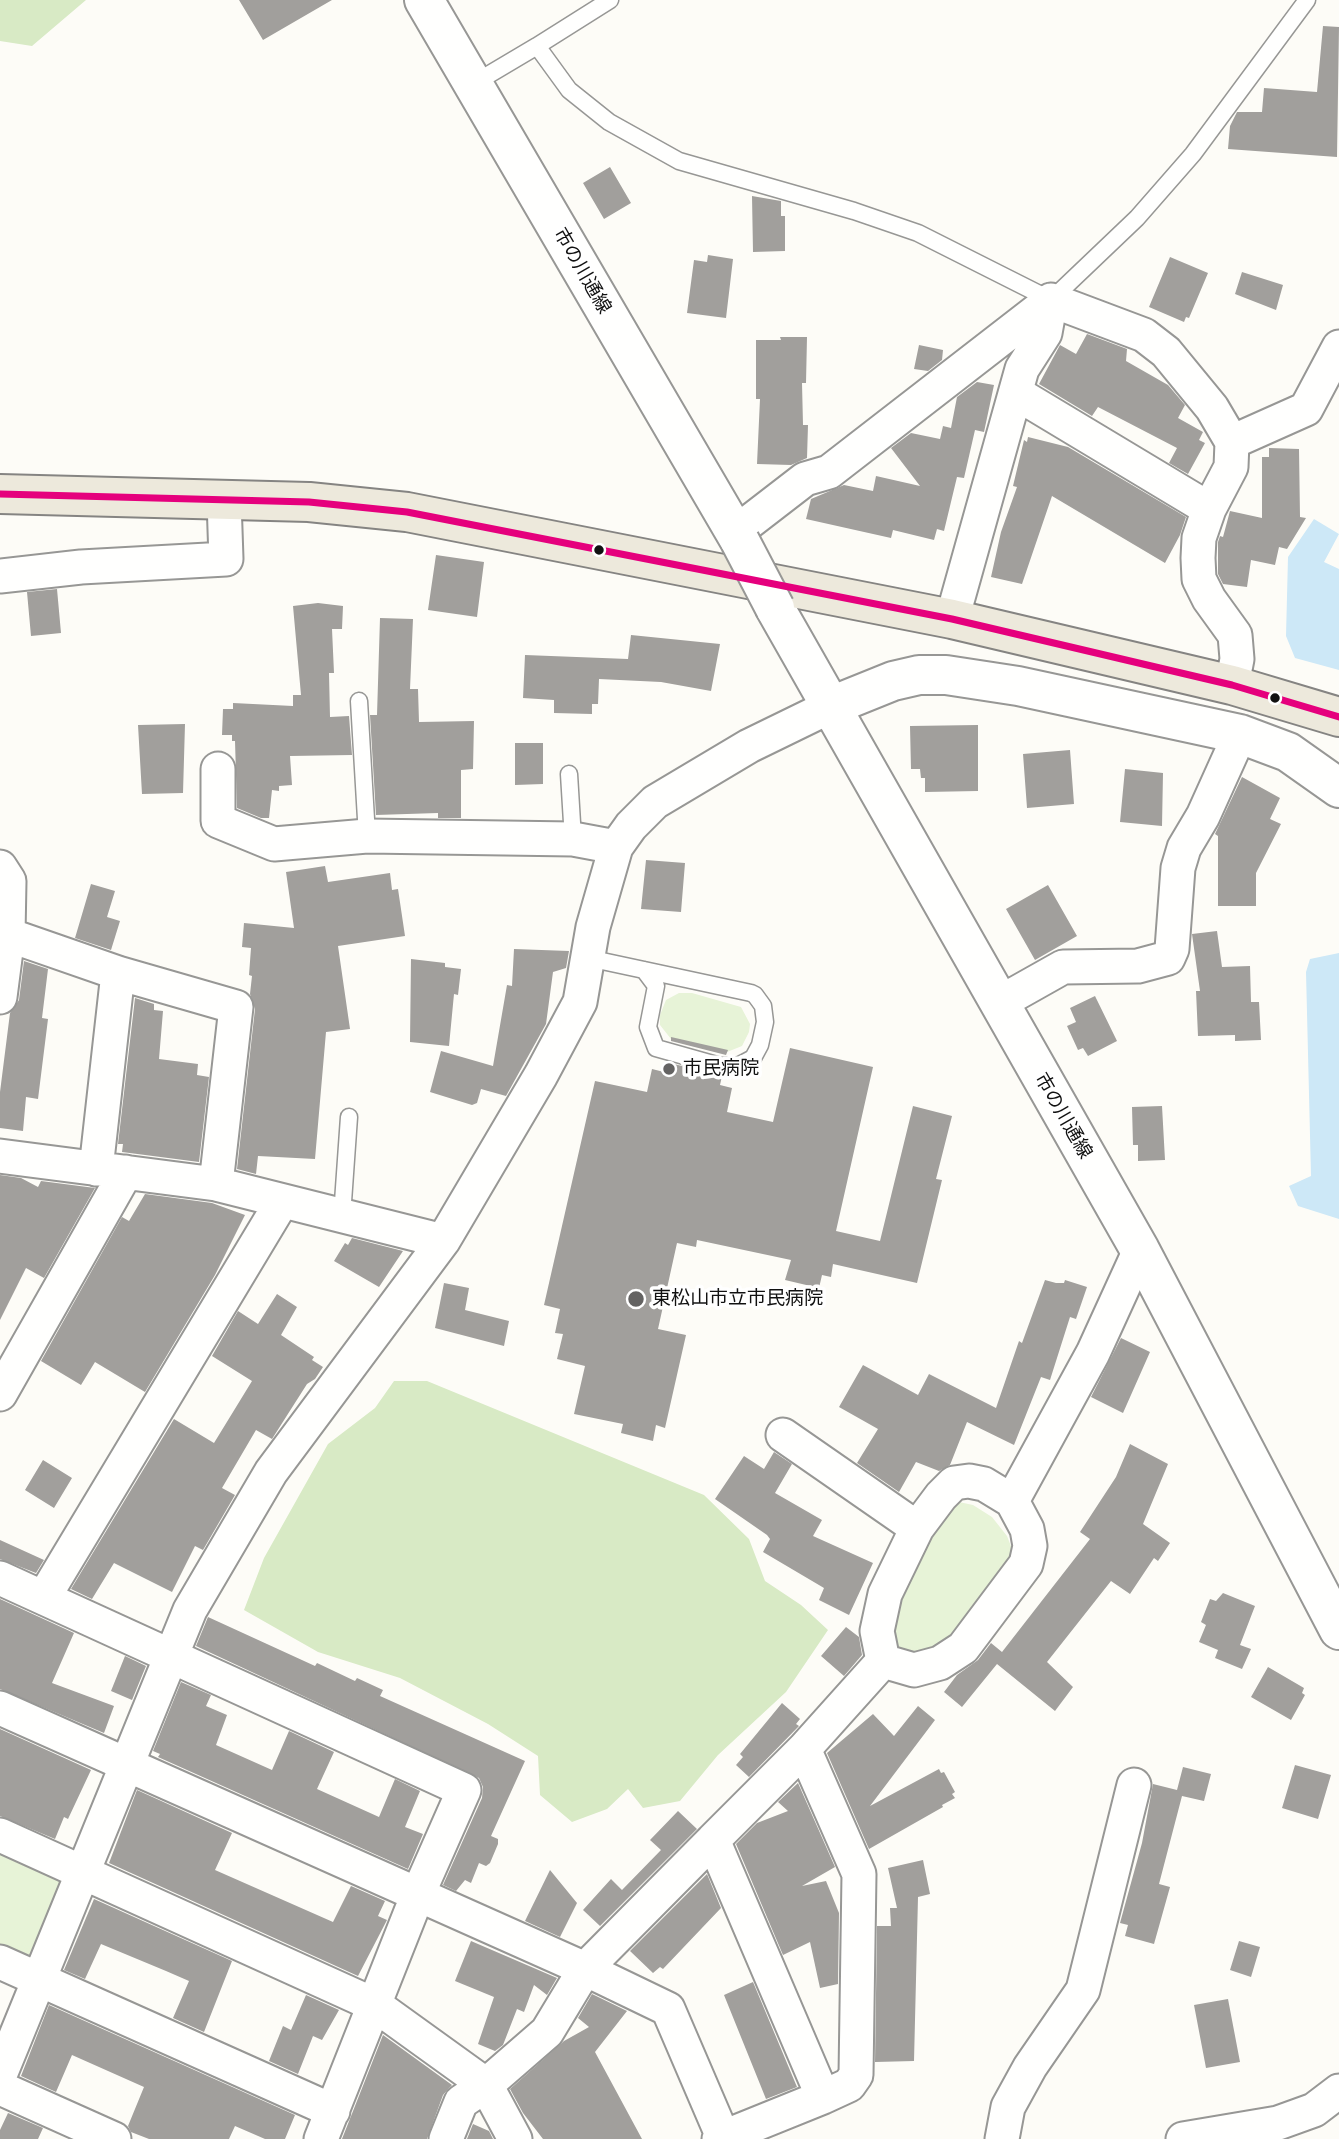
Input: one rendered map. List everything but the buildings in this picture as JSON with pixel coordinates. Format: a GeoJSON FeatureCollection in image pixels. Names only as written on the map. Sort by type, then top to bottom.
{"type":"FeatureCollection","features":[{"type":"Feature","properties":{"kind":"main road"},"geometry":{"type":"LineString","coordinates":[[0,494],[309,502],[407,512],[952,619],[1232,685],[1339,717]]}},
{"type":"Feature","properties":{"kind":"street","name":"市の川通線"},"geometry":{"type":"LineString","coordinates":[[424,0],[738,537],[775,608],[1140,1250],[1339,1630]]}},
{"type":"Feature","properties":{"kind":"street"},"geometry":{"type":"LineString","coordinates":[[952,619],[1022,369],[1045,333],[1051,300]]}},
{"type":"Feature","properties":{"kind":"street"},"geometry":{"type":"LineString","coordinates":[[1051,300],[1144,335],[1166,352],[1212,408],[1232,442],[1231,467],[1209,509],[1199,538],[1199,579],[1209,599],[1235,635],[1237,659],[1232,685]]}},
{"type":"Feature","properties":{"kind":"street"},"geometry":{"type":"LineString","coordinates":[[738,537],[805,479],[829,472],[1051,300]]}},
{"type":"Feature","properties":{"kind":"street"},"geometry":{"type":"LineString","coordinates":[[1232,442],[1306,409],[1339,347]]}},
{"type":"Feature","properties":{"kind":"street"},"geometry":{"type":"LineString","coordinates":[[1016,393],[1209,509]]}},
{"type":"Feature","properties":{"kind":"street"},"geometry":{"type":"LineString","coordinates":[[0,576],[80,567],[226,559],[224,500]]}},
{"type":"Feature","properties":{"kind":"street"},"geometry":{"type":"LineString","coordinates":[[0,2075],[190,1609],[271,1472],[443,1241],[576,1010],[585,984],[593,927],[616,847],[631,826],[655,802],[749,746],[831,706],[893,681],[919,675],[946,675],[1018,686],[1240,734],[1288,752],[1339,788]]}},
{"type":"Feature","properties":{"kind":"street"},"geometry":{"type":"LineString","coordinates":[[999,1003],[1063,968],[1138,966],[1168,958],[1172,949],[1178,867],[1184,848],[1203,816],[1240,734]]}},
{"type":"Feature","properties":{"kind":"street"},"geometry":{"type":"LineString","coordinates":[[218,769],[218,821],[274,844],[367,836],[573,839],[616,847]]}},
{"type":"Feature","properties":{"kind":"street"},"geometry":{"type":"LineString","coordinates":[[0,867],[9,881],[0,997]]}},
{"type":"Feature","properties":{"kind":"street"},"geometry":{"type":"LineString","coordinates":[[4,934],[118,973],[236,1007],[216,1184]]}},
{"type":"Feature","properties":{"kind":"street"},"geometry":{"type":"LineString","coordinates":[[0,1394],[111,1171],[118,973]]}},
{"type":"Feature","properties":{"kind":"street"},"geometry":{"type":"LineString","coordinates":[[0,1156],[216,1184],[281,1203],[443,1241]]}},
{"type":"Feature","properties":{"kind":"street"},"geometry":{"type":"LineString","coordinates":[[44,1597],[281,1203]]}},
{"type":"Feature","properties":{"kind":"street"},"geometry":{"type":"LineString","coordinates":[[1012,1501],[1093,1353],[1140,1250]]}},
{"type":"Feature","properties":{"kind":"street"},"geometry":{"type":"LineString","coordinates":[[783,1435],[917,1528]]}},
{"type":"Feature","properties":{"kind":"street"},"geometry":{"type":"LineString","coordinates":[[954,1483],[984,1483],[1012,1501],[1030,1546],[1026,1564],[963,1648],[940,1663],[914,1671],[883,1661],[877,1631],[879,1611],[917,1528],[954,1483]]}},
{"type":"Feature","properties":{"kind":"street"},"geometry":{"type":"LineString","coordinates":[[0,1578],[464,1790],[418,1894],[327,2125],[39,1979],[0,1962]]}},
{"type":"Feature","properties":{"kind":"street"},"geometry":{"type":"LineString","coordinates":[[446,2139],[461,2102],[486,2085],[547,2032],[586,1969],[804,1749],[883,1661]]}},
{"type":"Feature","properties":{"kind":"street"},"geometry":{"type":"LineString","coordinates":[[0,1708],[586,1969],[668,2010],[721,2138],[849,2085],[856,2075],[859,1874],[804,1749]]}},
{"type":"Feature","properties":{"kind":"street"},"geometry":{"type":"LineString","coordinates":[[1002,2139],[1008,2107],[1024,2077],[1083,1990],[1134,1786]]}},
{"type":"Feature","properties":{"kind":"street"},"geometry":{"type":"LineString","coordinates":[[0,1835],[374,2005],[486,2085],[515,2139]]}},
{"type":"Feature","properties":{"kind":"street"},"geometry":{"type":"LineString","coordinates":[[713,1840],[823,2097]]}},
{"type":"Feature","properties":{"kind":"street"},"geometry":{"type":"LineString","coordinates":[[0,2088],[114,2139]]}},
{"type":"Feature","properties":{"kind":"street"},"geometry":{"type":"LineString","coordinates":[[1182,2139],[1278,2123],[1314,2110],[1339,2091]]}},
{"type":"Feature","properties":{"kind":"lane"},"geometry":{"type":"LineString","coordinates":[[473,84],[610,0]]}},
{"type":"Feature","properties":{"kind":"lane"},"geometry":{"type":"LineString","coordinates":[[537,46],[569,90],[609,122],[680,161],[854,211],[918,233],[1051,300],[1137,218],[1193,154],[1307,0]]}},
{"type":"Feature","properties":{"kind":"lane"},"geometry":{"type":"LineString","coordinates":[[359,701],[367,836]]}},
{"type":"Feature","properties":{"kind":"lane"},"geometry":{"type":"LineString","coordinates":[[569,774],[573,839]]}},
{"type":"Feature","properties":{"kind":"lane"},"geometry":{"type":"LineString","coordinates":[[588,958],[645,970],[755,995],[763,1006],[765,1022],[756,1054],[743,1064],[726,1067],[656,1048],[648,1027],[656,986],[645,970]]}},
{"type":"Feature","properties":{"kind":"lane"},"geometry":{"type":"LineString","coordinates":[[342,1216],[349,1117]]}},
{"type":"Feature","properties":{"kind":"green space"},"geometry":{"type":"Polygon","coordinates":[[[0,0],[86,0],[32,46],[0,41],[0,0]]]}},
{"type":"Feature","properties":{"kind":"green space"},"geometry":{"type":"Polygon","coordinates":[[[679,993],[692,993],[741,1007],[750,1024],[742,1046],[727,1052],[671,1039],[660,1025],[660,1015],[666,1000],[679,993]]]}},
{"type":"Feature","properties":{"kind":"green space"},"geometry":{"type":"Polygon","coordinates":[[[394,1381],[427,1381],[704,1495],[749,1539],[765,1581],[801,1605],[828,1630],[786,1692],[718,1755],[680,1801],[643,1808],[628,1789],[607,1809],[572,1822],[540,1795],[538,1756],[488,1724],[400,1678],[318,1652],[244,1610],[264,1558],[328,1444],[375,1408],[394,1381]]]}},
{"type":"Feature","properties":{"kind":"green space"},"geometry":{"type":"Polygon","coordinates":[[[959,1502],[973,1505],[992,1517],[1007,1536],[1014,1554],[957,1644],[923,1657],[894,1652],[891,1602],[923,1539],[959,1502]]]}},
{"type":"Feature","properties":{"kind":"green space"},"geometry":{"type":"Polygon","coordinates":[[[0,1844],[61,1870],[62,1886],[33,1961],[0,1952],[0,1844]]]}},
{"type":"Feature","properties":{"kind":"water"},"geometry":{"type":"Polygon","coordinates":[[[1314,519],[1339,534],[1324,562],[1339,569],[1339,670],[1295,658],[1286,636],[1288,557],[1314,519]]]}},
{"type":"Feature","properties":{"kind":"water"},"geometry":{"type":"Polygon","coordinates":[[[1339,953],[1339,1219],[1298,1206],[1289,1186],[1311,1176],[1306,972],[1310,959],[1339,953]]]}},
{"type":"Feature","properties":{"kind":"transit line"},"geometry":{"type":"LineString","coordinates":[[0,494],[309,502],[407,512],[952,619],[1232,685],[1339,717]]}},
{"type":"Feature","properties":{"kind":"place","name":"市民病院"},"geometry":{"type":"Point","coordinates":[669,1069]}},
{"type":"Feature","properties":{"kind":"place","name":"東松山市立市民病院"},"geometry":{"type":"Point","coordinates":[636,1299]}}]}
